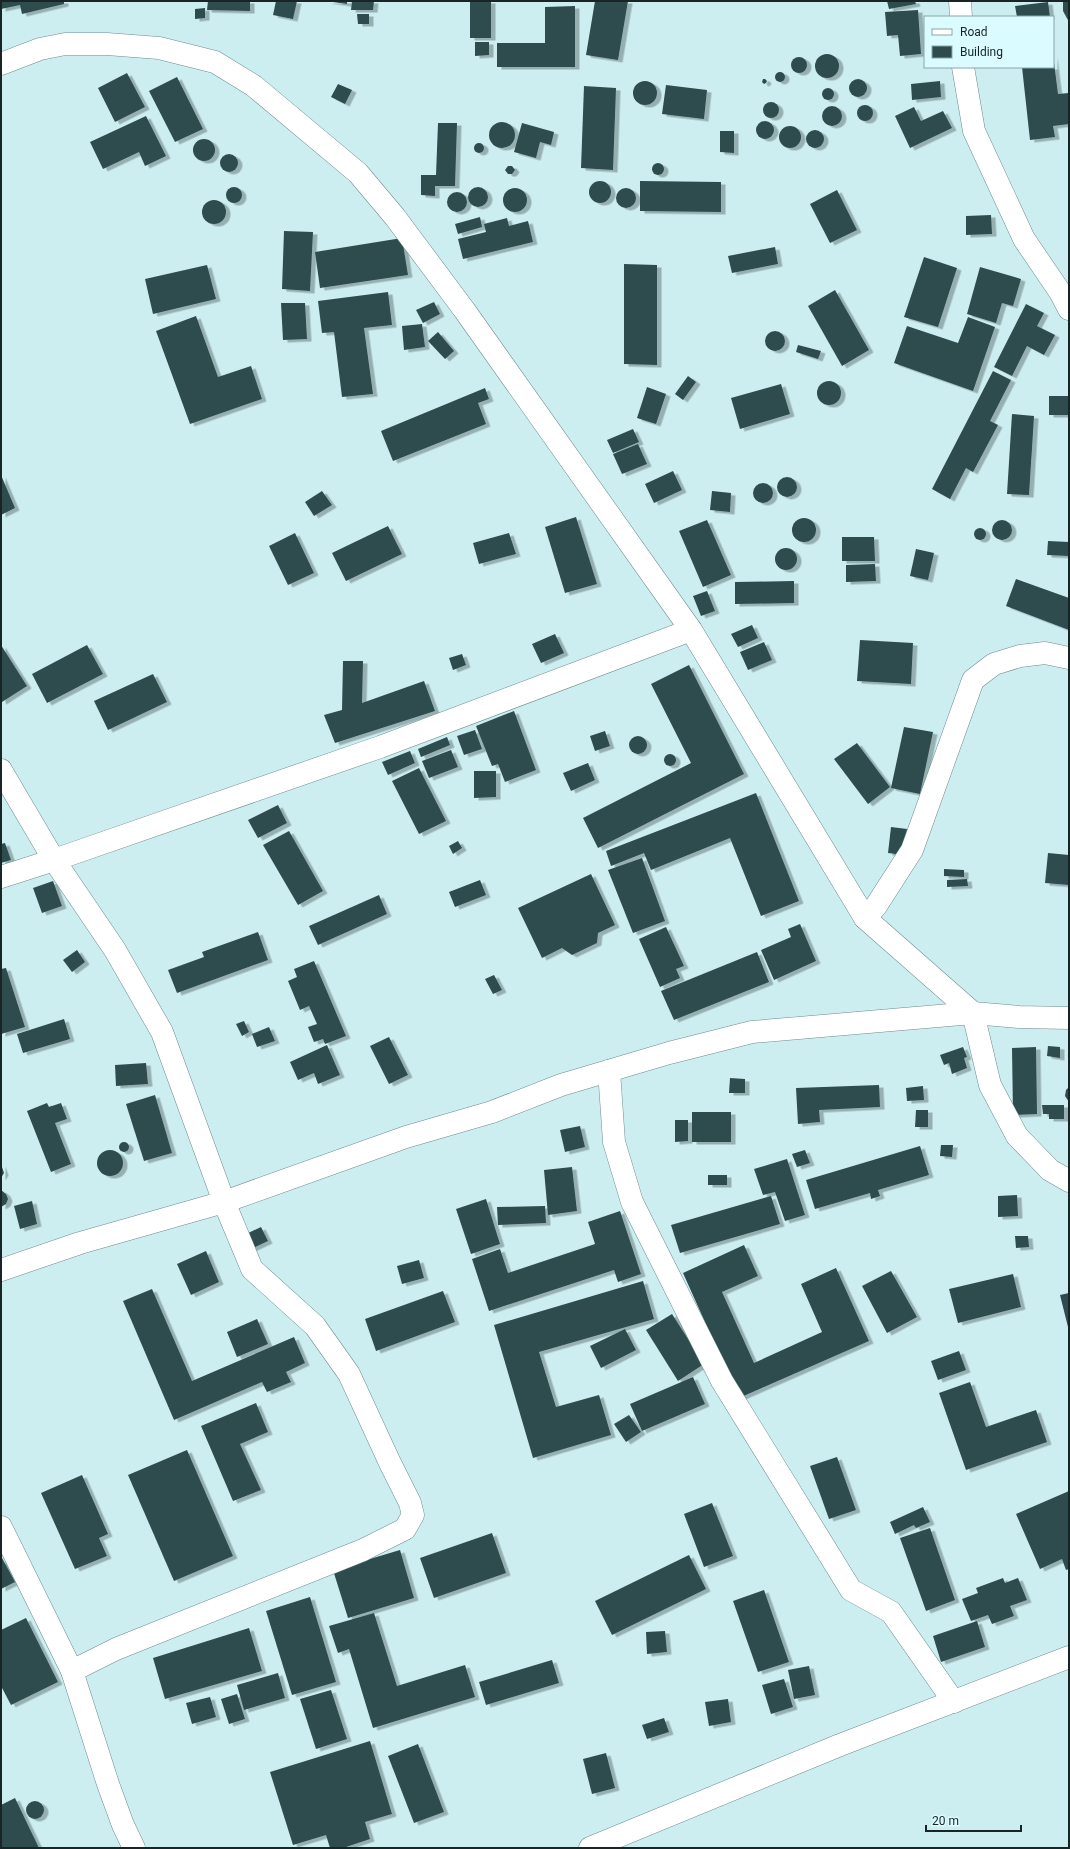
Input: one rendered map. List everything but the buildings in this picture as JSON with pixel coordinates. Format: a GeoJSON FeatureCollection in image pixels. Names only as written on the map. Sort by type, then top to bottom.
{"type":"FeatureCollection","features":[{"type":"Feature","properties":{"kind":"street"},"geometry":{"type":"LineString","coordinates":[[960,1],[961,16]]}},
{"type":"Feature","properties":{"kind":"street"},"geometry":{"type":"LineString","coordinates":[[1,64],[40,49],[65,44],[107,44],[159,48],[216,62],[254,86],[358,173],[395,217],[465,311],[691,630],[865,918],[973,1013],[990,1085],[1016,1136],[1050,1170],[1069,1181]]}},
{"type":"Feature","properties":{"kind":"street"},"geometry":{"type":"LineString","coordinates":[[963,68],[974,131],[1024,239],[1066,292]]}},
{"type":"Feature","properties":{"kind":"street"},"geometry":{"type":"LineString","coordinates":[[1,876],[54,860],[380,747],[691,630]]}},
{"type":"Feature","properties":{"kind":"street"},"geometry":{"type":"LineString","coordinates":[[865,918],[876,906],[912,850],[973,680],[994,664],[1020,656],[1045,653],[1069,658]]}},
{"type":"Feature","properties":{"kind":"street"},"geometry":{"type":"LineString","coordinates":[[1,770],[54,860],[115,950],[162,1032],[224,1202],[252,1269],[315,1326],[349,1374],[410,1503],[413,1515],[405,1529],[364,1550],[116,1649],[72,1671]]}},
{"type":"Feature","properties":{"kind":"street"},"geometry":{"type":"LineString","coordinates":[[1,1270],[80,1243],[224,1202],[398,1140],[492,1112],[561,1085],[670,1052],[752,1032],[973,1013],[1019,1017],[1069,1018]]}},
{"type":"Feature","properties":{"kind":"street"},"geometry":{"type":"LineString","coordinates":[[608,1071],[614,1142],[632,1202],[722,1381],[851,1590],[891,1612],[954,1702]]}},
{"type":"Feature","properties":{"kind":"street"},"geometry":{"type":"LineString","coordinates":[[1,1527],[72,1671],[122,1825],[134,1848]]}},
{"type":"Feature","properties":{"kind":"street"},"geometry":{"type":"LineString","coordinates":[[590,1848],[840,1745],[1069,1657]]}}]}
